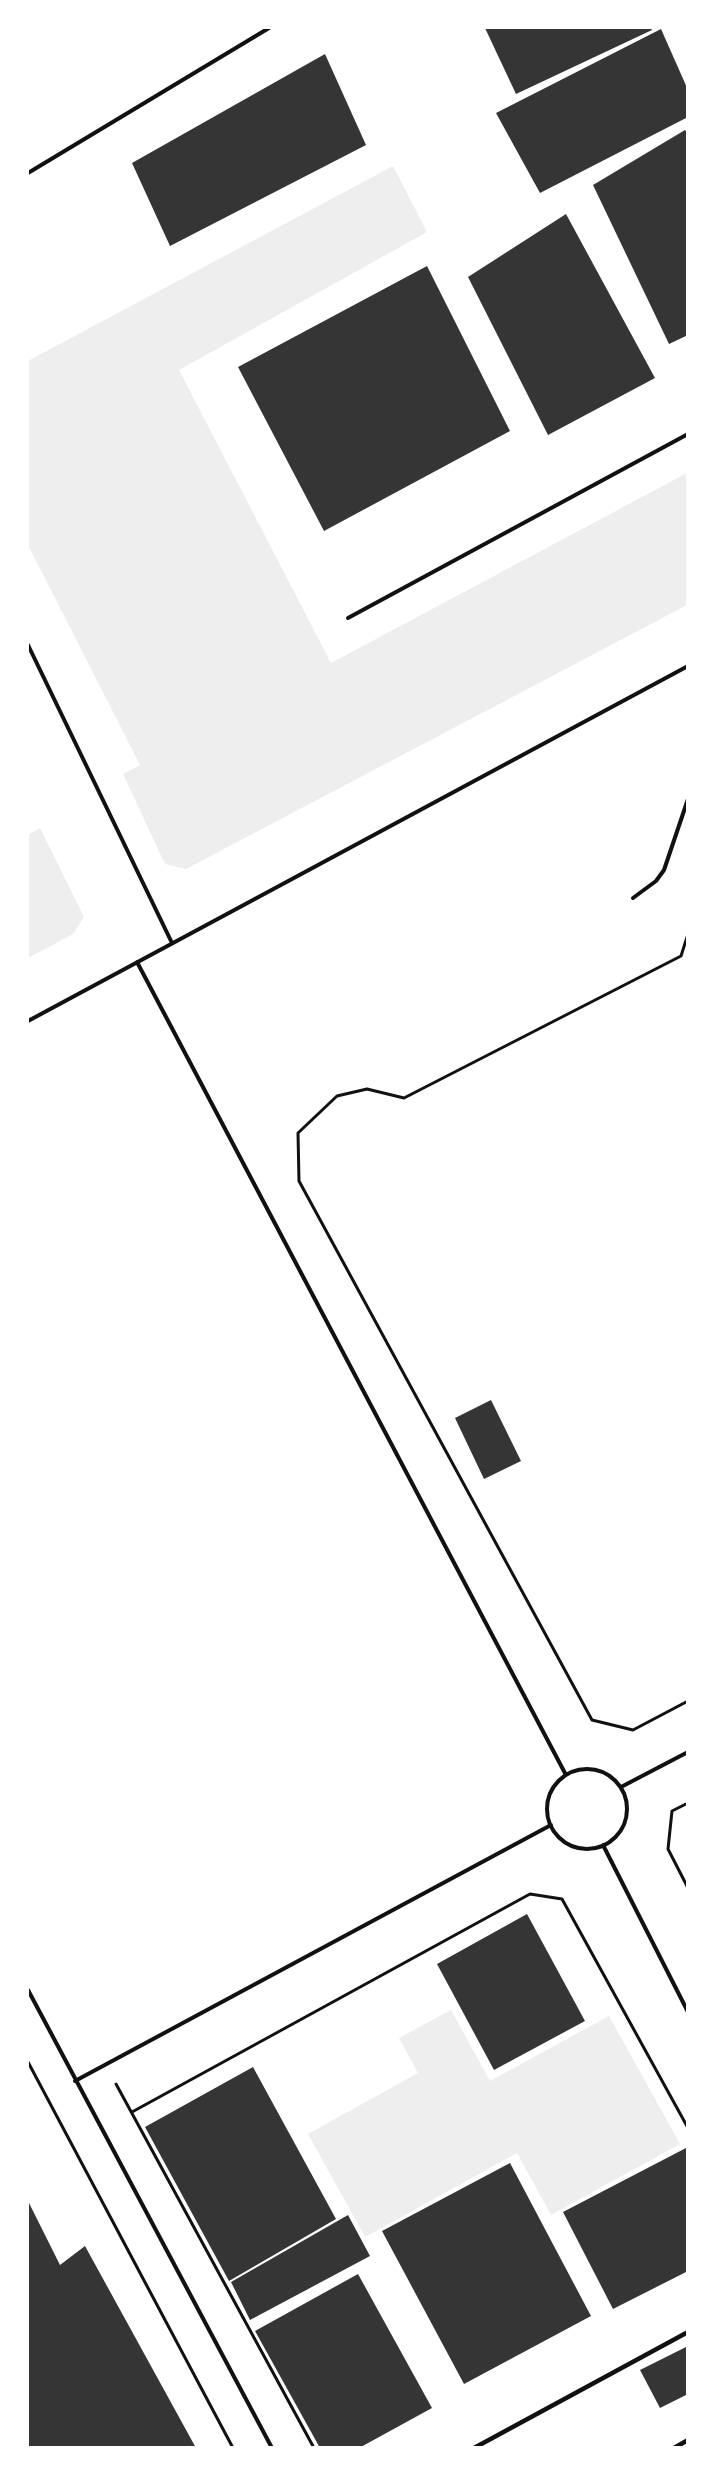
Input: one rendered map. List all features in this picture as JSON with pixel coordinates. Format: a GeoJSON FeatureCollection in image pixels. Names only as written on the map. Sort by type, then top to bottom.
{"type":"FeatureCollection","features":[{"type":"Feature","properties":{"kind":"street"},"geometry":{"type":"LineString","coordinates":[[474,2448],[688,2332]]}},
{"type":"Feature","properties":{"kind":"street"},"geometry":{"type":"LineString","coordinates":[[674,2448],[688,2440]]}},
{"type":"Feature","properties":{"kind":"lane"},"geometry":{"type":"LineString","coordinates":[[28,173],[270,28]]}},
{"type":"Feature","properties":{"kind":"lane"},"geometry":{"type":"LineString","coordinates":[[348,618],[688,434]]}},
{"type":"Feature","properties":{"kind":"lane"},"geometry":{"type":"LineString","coordinates":[[28,645],[172,943]]}},
{"type":"Feature","properties":{"kind":"lane"},"geometry":{"type":"LineString","coordinates":[[28,1021],[688,666]]}},
{"type":"Feature","properties":{"kind":"lane"},"geometry":{"type":"LineString","coordinates":[[633,898],[656,881],[664,870],[688,799]]}},
{"type":"Feature","properties":{"kind":"lane"},"geometry":{"type":"LineString","coordinates":[[137,962],[566,1775]]}},
{"type":"Feature","properties":{"kind":"lane"},"geometry":{"type":"LineString","coordinates":[[621,1787],[688,1752]]}},
{"type":"Feature","properties":{"kind":"lane"},"geometry":{"type":"LineString","coordinates":[[590,1769],[602,1772],[621,1787],[626,1798],[625,1821],[621,1831],[613,1840],[603,1846],[591,1848],[573,1846],[558,1836],[551,1825],[547,1812],[549,1798],[556,1785],[566,1775],[590,1769]]}},
{"type":"Feature","properties":{"kind":"lane"},"geometry":{"type":"LineString","coordinates":[[75,2081],[551,1825]]}},
{"type":"Feature","properties":{"kind":"lane"},"geometry":{"type":"LineString","coordinates":[[603,1846],[688,2012]]}},
{"type":"Feature","properties":{"kind":"lane"},"geometry":{"type":"LineString","coordinates":[[28,1990],[272,2448]]}},
{"type":"Feature","properties":{"kind":"path"},"geometry":{"type":"LineString","coordinates":[[688,934],[681,956],[465,1067],[404,1098],[367,1089],[337,1096],[298,1133],[299,1181],[592,1720],[633,1730],[688,1701]]}},
{"type":"Feature","properties":{"kind":"path"},"geometry":{"type":"LineString","coordinates":[[688,1803],[672,1811],[668,1849],[688,1888]]}},
{"type":"Feature","properties":{"kind":"path"},"geometry":{"type":"LineString","coordinates":[[132,2112],[530,1894],[562,1899],[688,2128]]}},
{"type":"Feature","properties":{"kind":"path"},"geometry":{"type":"LineString","coordinates":[[28,2062],[232,2448]]}},
{"type":"Feature","properties":{"kind":"path"},"geometry":{"type":"LineString","coordinates":[[106,2064],[314,2448]]}},
{"type":"Feature","properties":{"kind":"shaded area"},"geometry":{"type":"Polygon","coordinates":[[[393,166],[427,232],[179,370],[331,663],[687,473],[687,605],[186,869],[165,864],[123,774],[140,765],[28,545],[28,361],[393,166]]]}},
{"type":"Feature","properties":{"kind":"shaded area"},"geometry":{"type":"Polygon","coordinates":[[[40,828],[84,917],[73,934],[28,958],[28,835],[40,828]]]}},
{"type":"Feature","properties":{"kind":"shaded area"},"geometry":{"type":"Polygon","coordinates":[[[451,2010],[490,2081],[609,2016],[680,2144],[551,2215],[517,2153],[365,2237],[308,2134],[418,2073],[399,2038],[451,2010]]]}},
{"type":"Feature","properties":{"kind":"building"},"geometry":{"type":"Polygon","coordinates":[[[485,28],[651,28],[652,30],[516,94],[485,28]]]}},
{"type":"Feature","properties":{"kind":"building"},"geometry":{"type":"Polygon","coordinates":[[[661,29],[688,90],[688,117],[540,193],[496,113],[661,29]]]}},
{"type":"Feature","properties":{"kind":"building"},"geometry":{"type":"Polygon","coordinates":[[[325,54],[366,145],[170,246],[132,163],[325,54]]]}},
{"type":"Feature","properties":{"kind":"building"},"geometry":{"type":"Polygon","coordinates":[[[685,130],[688,134],[688,335],[669,344],[593,185],[685,130]]]}},
{"type":"Feature","properties":{"kind":"building"},"geometry":{"type":"Polygon","coordinates":[[[566,214],[655,378],[548,435],[468,277],[566,214]]]}},
{"type":"Feature","properties":{"kind":"building"},"geometry":{"type":"Polygon","coordinates":[[[427,266],[510,431],[324,531],[238,367],[427,266]]]}},
{"type":"Feature","properties":{"kind":"building"},"geometry":{"type":"Polygon","coordinates":[[[491,1400],[521,1461],[484,1479],[455,1418],[491,1400]]]}},
{"type":"Feature","properties":{"kind":"building"},"geometry":{"type":"Polygon","coordinates":[[[527,1914],[585,2021],[494,2070],[437,1964],[527,1914]]]}},
{"type":"Feature","properties":{"kind":"building"},"geometry":{"type":"Polygon","coordinates":[[[253,2067],[336,2219],[229,2281],[145,2127],[253,2067]]]}},
{"type":"Feature","properties":{"kind":"building"},"geometry":{"type":"Polygon","coordinates":[[[686,2148],[688,2271],[613,2309],[563,2212],[686,2148]]]}},
{"type":"Feature","properties":{"kind":"building"},"geometry":{"type":"Polygon","coordinates":[[[510,2163],[591,2316],[464,2384],[382,2231],[510,2163]]]}},
{"type":"Feature","properties":{"kind":"building"},"geometry":{"type":"Polygon","coordinates":[[[28,2201],[60,2265],[85,2246],[196,2448],[28,2448],[28,2201]]]}},
{"type":"Feature","properties":{"kind":"building"},"geometry":{"type":"Polygon","coordinates":[[[348,2215],[370,2256],[250,2320],[231,2282],[348,2215]]]}},
{"type":"Feature","properties":{"kind":"building"},"geometry":{"type":"Polygon","coordinates":[[[358,2274],[432,2408],[359,2448],[320,2448],[255,2331],[358,2274]]]}},
{"type":"Feature","properties":{"kind":"building"},"geometry":{"type":"Polygon","coordinates":[[[688,2346],[688,2394],[660,2408],[640,2370],[688,2346]]]}}]}
